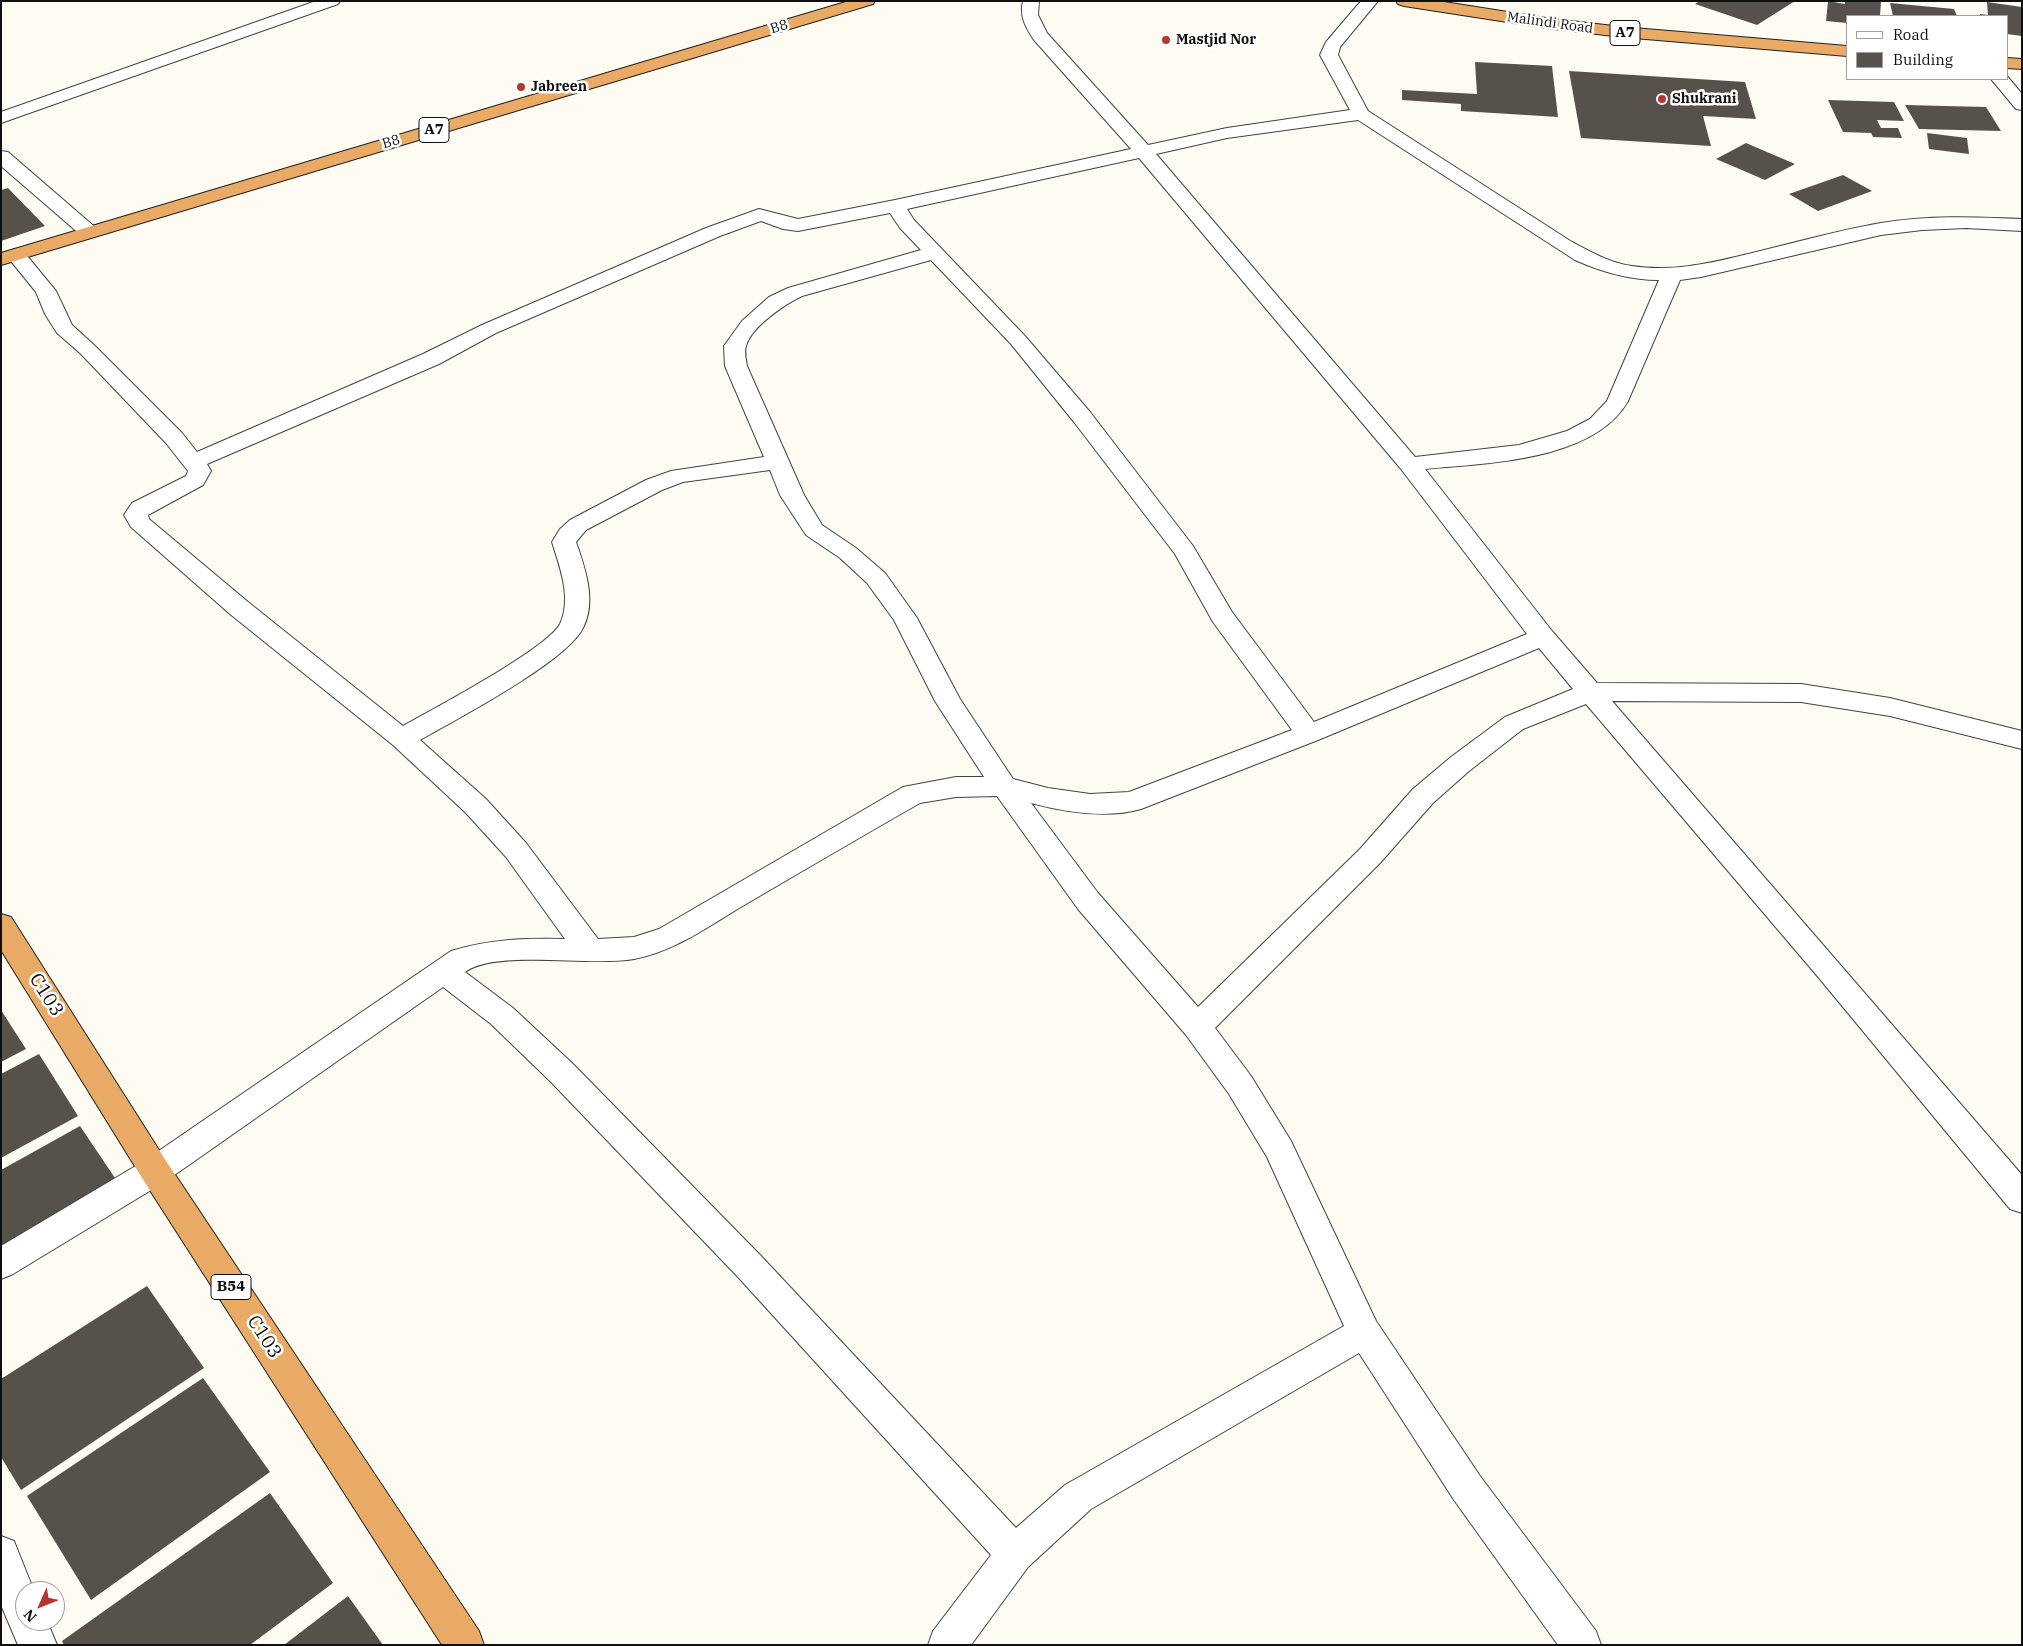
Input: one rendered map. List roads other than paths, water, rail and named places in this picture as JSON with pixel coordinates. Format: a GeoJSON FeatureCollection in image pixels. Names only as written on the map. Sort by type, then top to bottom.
{"type":"FeatureCollection","features":[{"type":"Feature","properties":{"kind":"highway","name":"B8"},"geometry":{"type":"LineString","coordinates":[[9,257],[867,1]]}},
{"type":"Feature","properties":{"kind":"highway","name":"Malindi Road"},"geometry":{"type":"LineString","coordinates":[[1404,1],[1546,23],[1622,32],[1846,51]]}},
{"type":"Feature","properties":{"kind":"highway"},"geometry":{"type":"LineString","coordinates":[[2008,63],[2022,64]]}},
{"type":"Feature","properties":{"kind":"highway","name":"C103"},"geometry":{"type":"LineString","coordinates":[[1,926],[155,1171],[465,1645]]}},
{"type":"Feature","properties":{"kind":"street"},"geometry":{"type":"LineString","coordinates":[[1,118],[332,1]]}},
{"type":"Feature","properties":{"kind":"street"},"geometry":{"type":"LineString","coordinates":[[1031,1],[1028,7],[1031,22],[1040,36],[1144,152],[1409,464],[1543,638],[1829,970],[2022,1199]]}},
{"type":"Feature","properties":{"kind":"street"},"geometry":{"type":"LineString","coordinates":[[1370,1],[1332,46],[1329,55],[1361,114],[1449,173],[1584,258],[1618,270],[1643,275],[1671,276],[1710,269],[1881,229],[1922,224],[1966,222],[2022,225]]}},
{"type":"Feature","properties":{"kind":"street"},"geometry":{"type":"LineString","coordinates":[[2001,80],[2022,105]]}},
{"type":"Feature","properties":{"kind":"street"},"geometry":{"type":"LineString","coordinates":[[193,462],[431,359],[506,322],[713,232],[759,215],[798,226],[1227,133],[1361,114]]}},
{"type":"Feature","properties":{"kind":"street"},"geometry":{"type":"LineString","coordinates":[[1,156],[89,232]]}},
{"type":"Feature","properties":{"kind":"street"},"geometry":{"type":"LineString","coordinates":[[895,206],[906,224],[1018,340],[1143,495],[1185,551],[1222,616],[1310,734]]}},
{"type":"Feature","properties":{"kind":"street"},"geometry":{"type":"LineString","coordinates":[[934,253],[795,292],[776,301],[749,325],[735,346],[736,366],[792,495],[814,530],[864,565],[876,578],[905,618],[948,701],[1004,786],[1088,901],[1198,1027],[1240,1085],[1280,1150],[1364,1332],[1467,1488],[1582,1645]]}},
{"type":"Feature","properties":{"kind":"street"},"geometry":{"type":"LineString","coordinates":[[9,257],[46,291],[55,314],[64,329],[87,349],[161,424],[200,471],[195,480],[146,503],[136,515],[139,522],[240,608],[402,739],[476,806],[516,850],[590,951]]}},
{"type":"Feature","properties":{"kind":"street"},"geometry":{"type":"LineString","coordinates":[[1409,464],[1529,450],[1577,436],[1598,424],[1613,409],[1648,335],[1671,276]]}},
{"type":"Feature","properties":{"kind":"street"},"geometry":{"type":"LineString","coordinates":[[402,739],[520,668],[548,649],[570,630],[577,602],[576,578],[564,542],[568,534],[578,525],[654,485],[679,476],[778,462]]}},
{"type":"Feature","properties":{"kind":"street"},"geometry":{"type":"LineString","coordinates":[[1,1264],[155,1171],[461,959],[490,952],[519,949],[590,951],[634,948],[669,937],[706,913],[913,794],[956,787],[1004,786],[1048,798],[1090,804],[1131,802],[1310,734],[1543,638]]}},
{"type":"Feature","properties":{"kind":"street"},"geometry":{"type":"LineString","coordinates":[[1198,1027],[1370,856],[1423,796],[1460,764],[1514,723],[1590,692],[1801,693],[1890,708],[2022,740]]}},
{"type":"Feature","properties":{"kind":"street"},"geometry":{"type":"LineString","coordinates":[[443,971],[502,1016],[568,1080],[750,1267],[1015,1554]]}},
{"type":"Feature","properties":{"kind":"street"},"geometry":{"type":"LineString","coordinates":[[947,1645],[1015,1554],[1078,1497],[1364,1332]]}},
{"type":"Feature","properties":{"kind":"street"},"geometry":{"type":"LineString","coordinates":[[1,1554],[15,1591]]}},
{"type":"Feature","properties":{"kind":"street"},"geometry":{"type":"LineString","coordinates":[[32,1631],[38,1645]]}},
{"type":"Feature","properties":{"kind":"place","name":"Mastjid Nor"},"geometry":{"type":"Point","coordinates":[1166,40]}},
{"type":"Feature","properties":{"kind":"place","name":"Jabreen"},"geometry":{"type":"Point","coordinates":[521,87]}},
{"type":"Feature","properties":{"kind":"place","name":"Shukrani"},"geometry":{"type":"Point","coordinates":[1662,99]}}]}
